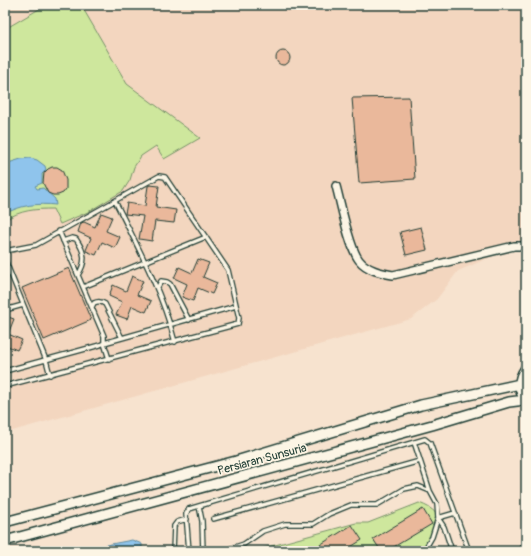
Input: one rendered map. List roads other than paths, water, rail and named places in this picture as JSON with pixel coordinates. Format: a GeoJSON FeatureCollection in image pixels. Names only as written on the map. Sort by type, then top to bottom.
{"type":"FeatureCollection","features":[{"type":"Feature","properties":{"kind":"street"},"geometry":{"type":"LineString","coordinates":[[336,186],[354,252],[360,262],[380,273],[393,275],[514,246],[526,246]]}},
{"type":"Feature","properties":{"kind":"street"},"geometry":{"type":"LineString","coordinates":[[526,368],[522,373],[520,384],[522,395],[526,401]]}},
{"type":"Feature","properties":{"kind":"street","name":"Persiaran Sunsuria"},"geometry":{"type":"LineString","coordinates":[[5,522],[236,461],[421,405],[520,384]]}},
{"type":"Feature","properties":{"kind":"street","name":"Persiaran Sunsuria"},"geometry":{"type":"LineString","coordinates":[[5,541],[432,425],[509,402],[526,401]]}},
{"type":"Feature","properties":{"kind":"lane"},"geometry":{"type":"LineString","coordinates":[[5,251],[36,245],[159,176],[165,177],[228,270],[239,318],[238,324],[5,386]]}},
{"type":"Feature","properties":{"kind":"lane"},"geometry":{"type":"LineString","coordinates":[[115,201],[146,262],[170,324],[175,342]]}},
{"type":"Feature","properties":{"kind":"lane"},"geometry":{"type":"LineString","coordinates":[[59,231],[104,336],[104,343],[109,359]]}},
{"type":"Feature","properties":{"kind":"lane"},"geometry":{"type":"LineString","coordinates":[[83,287],[206,237]]}},
{"type":"Feature","properties":{"kind":"lane"},"geometry":{"type":"LineString","coordinates":[[63,240],[72,238],[76,239],[85,256],[84,265],[78,275]]}},
{"type":"Feature","properties":{"kind":"lane"},"geometry":{"type":"LineString","coordinates":[[5,260],[46,360],[50,375]]}},
{"type":"Feature","properties":{"kind":"lane"},"geometry":{"type":"LineString","coordinates":[[157,290],[161,281],[170,284],[188,320]]}},
{"type":"Feature","properties":{"kind":"lane"},"geometry":{"type":"LineString","coordinates":[[92,307],[94,303],[101,301],[105,304],[122,338]]}},
{"type":"Feature","properties":{"kind":"lane"},"geometry":{"type":"LineString","coordinates":[[5,310],[23,305]]}},
{"type":"Feature","properties":{"kind":"lane"},"geometry":{"type":"LineString","coordinates":[[5,372],[236,306]]}},
{"type":"Feature","properties":{"kind":"lane"},"geometry":{"type":"LineString","coordinates":[[189,551],[186,514],[189,509],[425,439],[430,443],[469,551]]}},
{"type":"Feature","properties":{"kind":"lane"},"geometry":{"type":"LineString","coordinates":[[414,442],[430,491],[437,504],[438,518],[432,537],[424,551],[431,551]]}},
{"type":"Feature","properties":{"kind":"lane"},"geometry":{"type":"LineString","coordinates":[[213,519],[420,461]]}},
{"type":"Feature","properties":{"kind":"lane"},"geometry":{"type":"LineString","coordinates":[[223,551],[244,544],[263,531],[285,524],[313,524],[329,514],[351,505],[377,505],[404,489],[418,486],[430,491]]}},
{"type":"Feature","properties":{"kind":"lane"},"geometry":{"type":"LineString","coordinates":[[199,506],[202,521],[203,551]]}},
{"type":"Feature","properties":{"kind":"lane"},"geometry":{"type":"LineString","coordinates":[[438,518],[455,513]]}},
{"type":"Feature","properties":{"kind":"lane"},"geometry":{"type":"LineString","coordinates":[[438,518],[444,527],[452,551]]}},
{"type":"Feature","properties":{"kind":"lane"},"geometry":{"type":"LineString","coordinates":[[173,551],[174,526],[177,522],[187,519]]}},
{"type":"Feature","properties":{"kind":"water"},"geometry":{"type":"Polygon","coordinates":[[[30,158],[37,160],[45,166],[46,170],[42,174],[42,183],[35,186],[37,189],[43,188],[55,199],[56,205],[29,205],[5,214],[5,164],[30,158]]]}},
{"type":"Feature","properties":{"kind":"water"},"geometry":{"type":"Polygon","coordinates":[[[132,540],[142,544],[142,551],[75,551],[132,540]]]}}]}
